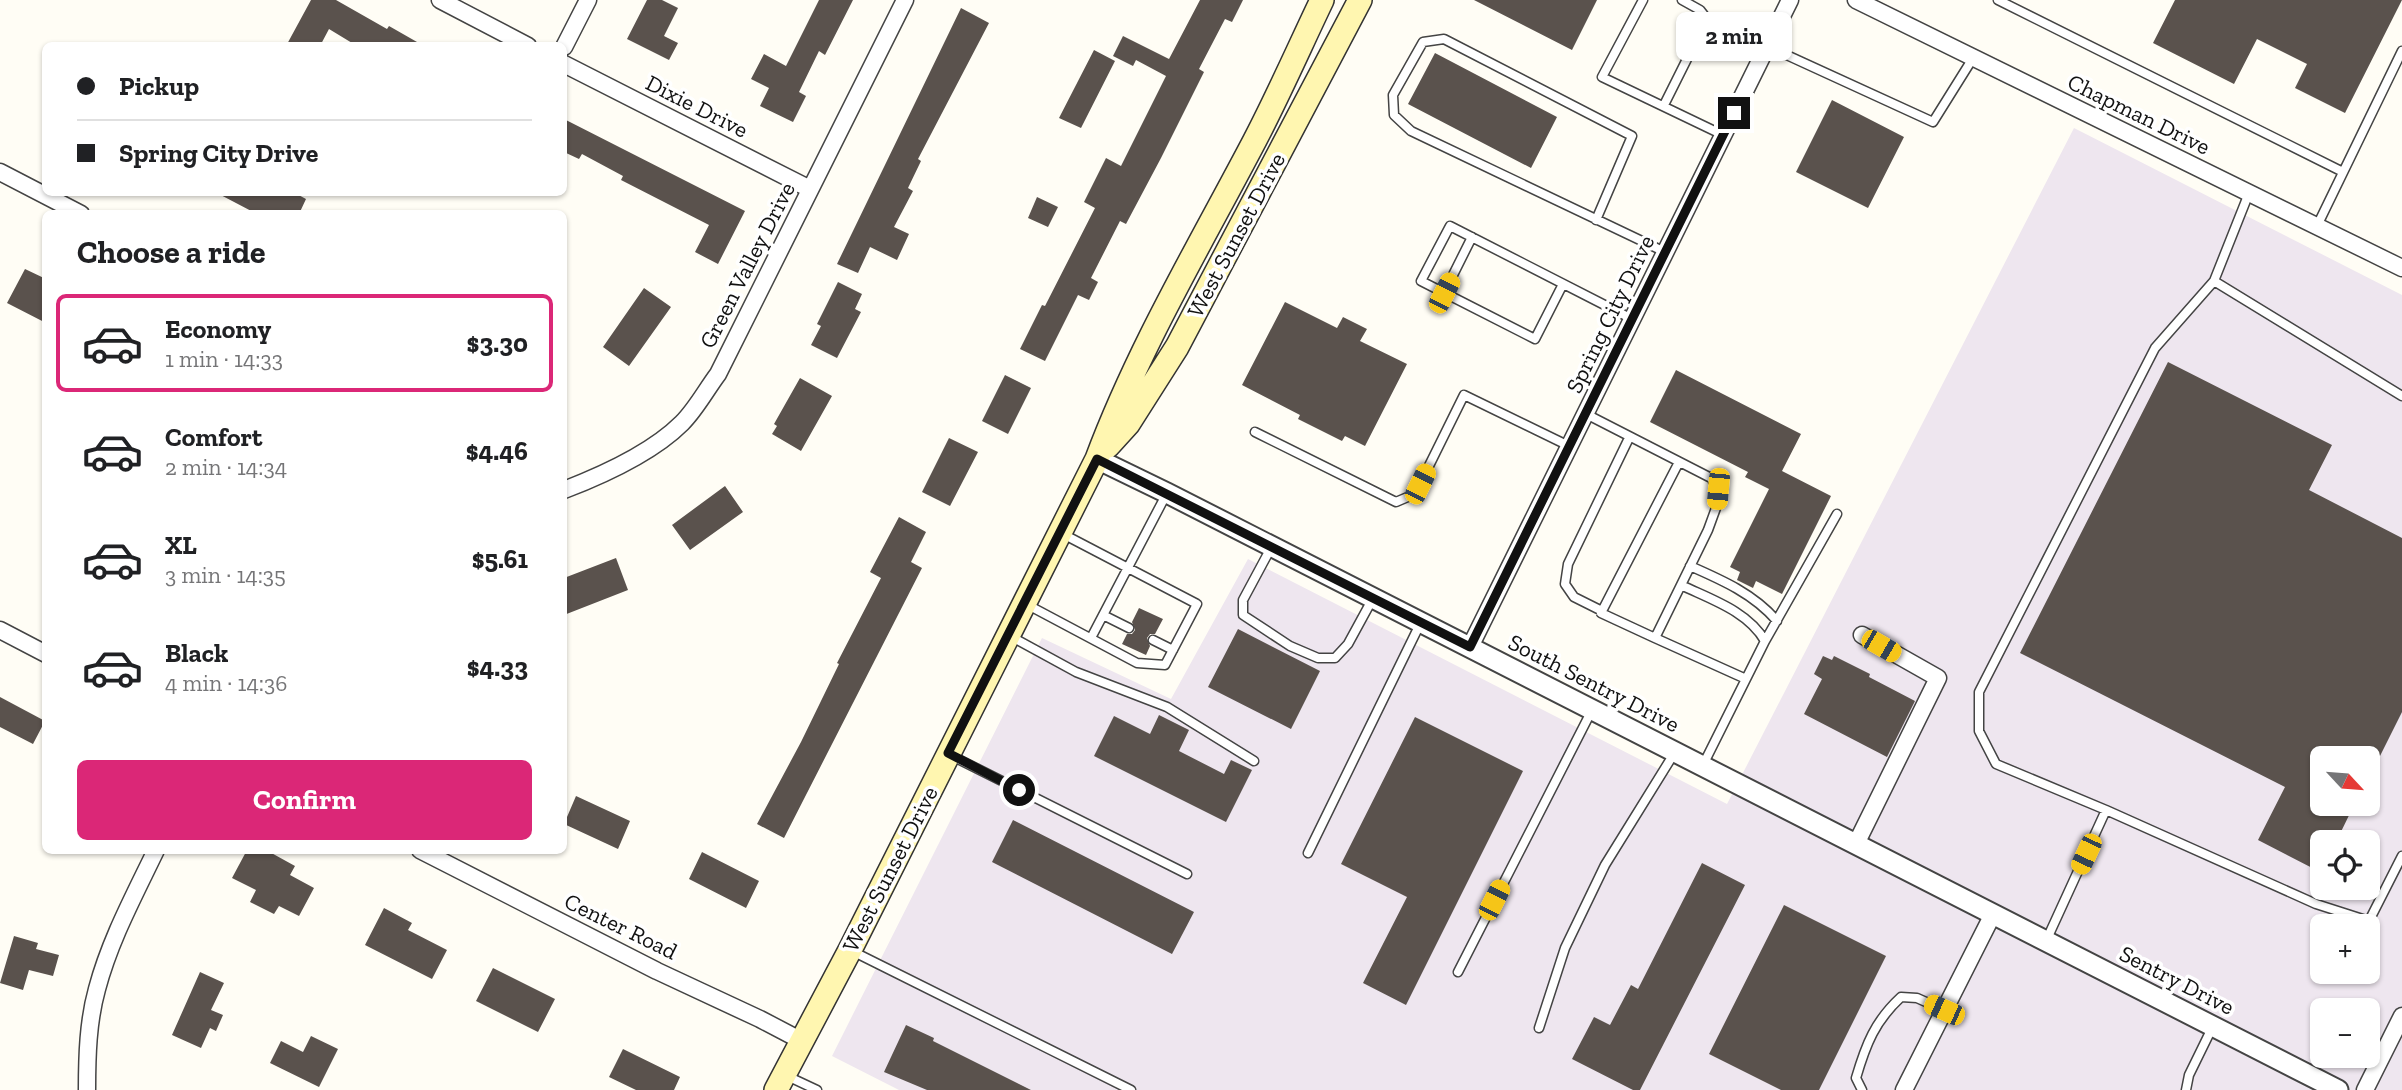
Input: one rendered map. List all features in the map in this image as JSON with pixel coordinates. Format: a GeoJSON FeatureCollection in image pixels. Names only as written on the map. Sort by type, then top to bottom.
{"type":"FeatureCollection","features":[{"type":"Feature","properties":{"kind":"main road","name":"West Sunset Drive"},"geometry":{"type":"LineString","coordinates":[[780,1082],[850,950],[1097,459],[1115,412],[1154,328],[1257,136],[1322,0]]}},
{"type":"Feature","properties":{"kind":"main road","name":"West Sunset Drive"},"geometry":{"type":"LineString","coordinates":[[1097,459],[1128,424],[1177,347],[1360,0]]}},
{"type":"Feature","properties":{"kind":"street"},"geometry":{"type":"LineString","coordinates":[[440,0],[520,42]]}},
{"type":"Feature","properties":{"kind":"street"},"geometry":{"type":"LineString","coordinates":[[567,42],[588,0]]}},
{"type":"Feature","properties":{"kind":"street","name":"Green Valley Drive"},"geometry":{"type":"LineString","coordinates":[[567,490],[622,464],[664,437],[683,422],[718,374],[905,0]]}},
{"type":"Feature","properties":{"kind":"street","name":"Spring City Drive"},"geometry":{"type":"LineString","coordinates":[[1470,647],[1790,0]]}},
{"type":"Feature","properties":{"kind":"street","name":"Chapman Drive"},"geometry":{"type":"LineString","coordinates":[[1856,0],[2402,268]]}},
{"type":"Feature","properties":{"kind":"street","name":"Dixie Drive"},"geometry":{"type":"LineString","coordinates":[[567,66],[810,190]]}},
{"type":"Feature","properties":{"kind":"street"},"geometry":{"type":"LineString","coordinates":[[0,172],[42,194]]}},
{"type":"Feature","properties":{"kind":"street"},"geometry":{"type":"LineString","coordinates":[[46,196],[73,210]]}},
{"type":"Feature","properties":{"kind":"street","name":"South Sentry Drive"},"geometry":{"type":"LineString","coordinates":[[1097,459],[1993,914]]}},
{"type":"Feature","properties":{"kind":"street"},"geometry":{"type":"LineString","coordinates":[[0,630],[42,652]]}},
{"type":"Feature","properties":{"kind":"street"},"geometry":{"type":"LineString","coordinates":[[1856,844],[1938,678],[1861,635]]}},
{"type":"Feature","properties":{"kind":"street"},"geometry":{"type":"LineString","coordinates":[[87,1090],[91,1018],[99,982],[115,935],[154,854]]}},
{"type":"Feature","properties":{"kind":"street","name":"Center Road"},"geometry":{"type":"LineString","coordinates":[[428,854],[657,971],[706,992],[802,1041]]}},
{"type":"Feature","properties":{"kind":"street"},"geometry":{"type":"LineString","coordinates":[[1904,1090],[1993,914]]}},
{"type":"Feature","properties":{"kind":"street","name":"Sentry Drive"},"geometry":{"type":"LineString","coordinates":[[1993,914],[2338,1090]]}},
{"type":"Feature","properties":{"kind":"street"},"geometry":{"type":"LineString","coordinates":[[2365,1090],[2402,1016]]}},
{"type":"Feature","properties":{"kind":"lane"},"geometry":{"type":"LineString","coordinates":[[1643,0],[1602,77],[1723,135]]}},
{"type":"Feature","properties":{"kind":"lane"},"geometry":{"type":"LineString","coordinates":[[1664,105],[1707,19],[1700,9],[1682,0]]}},
{"type":"Feature","properties":{"kind":"lane"},"geometry":{"type":"LineString","coordinates":[[1998,0],[2343,172]]}},
{"type":"Feature","properties":{"kind":"lane"},"geometry":{"type":"LineString","coordinates":[[1596,220],[1632,136],[1444,39],[1423,42],[1393,95],[1394,115],[1411,131],[1596,220],[1665,253]]}},
{"type":"Feature","properties":{"kind":"lane"},"geometry":{"type":"LineString","coordinates":[[1767,47],[1933,122],[1973,58]]}},
{"type":"Feature","properties":{"kind":"lane"},"geometry":{"type":"LineString","coordinates":[[2316,226],[2402,51]]}},
{"type":"Feature","properties":{"kind":"lane"},"geometry":{"type":"LineString","coordinates":[[2249,193],[2214,281],[2155,348],[1979,692],[1979,731],[1996,764],[2316,904],[2370,921],[2402,856]]}},
{"type":"Feature","properties":{"kind":"lane"},"geometry":{"type":"LineString","coordinates":[[1563,284],[1535,339],[1421,281],[1450,226],[1632,319]]}},
{"type":"Feature","properties":{"kind":"lane"},"geometry":{"type":"LineString","coordinates":[[1444,293],[1472,237]]}},
{"type":"Feature","properties":{"kind":"lane"},"geometry":{"type":"LineString","coordinates":[[2214,281],[2402,396]]}},
{"type":"Feature","properties":{"kind":"lane"},"geometry":{"type":"LineString","coordinates":[[1255,432],[1396,502],[1410,496],[1420,484],[1464,395],[1569,446]]}},
{"type":"Feature","properties":{"kind":"lane"},"geometry":{"type":"LineString","coordinates":[[1586,414],[1711,478],[1718,489],[1716,508],[1655,638]]}},
{"type":"Feature","properties":{"kind":"lane"},"geometry":{"type":"LineString","coordinates":[[1629,438],[1568,564],[1565,584],[1574,597],[1655,638],[1746,679]]}},
{"type":"Feature","properties":{"kind":"lane"},"geometry":{"type":"LineString","coordinates":[[1602,611],[1679,462]]}},
{"type":"Feature","properties":{"kind":"lane"},"geometry":{"type":"LineString","coordinates":[[1091,638],[1167,493]]}},
{"type":"Feature","properties":{"kind":"lane"},"geometry":{"type":"LineString","coordinates":[[1703,766],[1765,641],[1837,514]]}},
{"type":"Feature","properties":{"kind":"lane"},"geometry":{"type":"LineString","coordinates":[[1023,602],[1137,663],[1165,665],[1197,604],[1059,532]]}},
{"type":"Feature","properties":{"kind":"lane"},"geometry":{"type":"LineString","coordinates":[[1272,546],[1243,600],[1243,615],[1290,646],[1318,658],[1335,658],[1348,644],[1373,598]]}},
{"type":"Feature","properties":{"kind":"lane"},"geometry":{"type":"LineString","coordinates":[[1690,566],[1757,600],[1777,621]]}},
{"type":"Feature","properties":{"kind":"lane"},"geometry":{"type":"LineString","coordinates":[[1681,585],[1738,613],[1765,641]]}},
{"type":"Feature","properties":{"kind":"lane"},"geometry":{"type":"LineString","coordinates":[[1103,615],[1129,628]]}},
{"type":"Feature","properties":{"kind":"lane"},"geometry":{"type":"LineString","coordinates":[[1308,853],[1421,622]]}},
{"type":"Feature","properties":{"kind":"lane"},"geometry":{"type":"LineString","coordinates":[[1007,635],[1076,672],[1167,707],[1254,761]]}},
{"type":"Feature","properties":{"kind":"lane"},"geometry":{"type":"LineString","coordinates":[[1153,640],[1173,650]]}},
{"type":"Feature","properties":{"kind":"lane"},"geometry":{"type":"LineString","coordinates":[[1458,972],[1592,710]]}},
{"type":"Feature","properties":{"kind":"lane"},"geometry":{"type":"LineString","coordinates":[[1539,1028],[1565,948],[1605,865],[1675,751]]}},
{"type":"Feature","properties":{"kind":"lane"},"geometry":{"type":"LineString","coordinates":[[948,753],[1187,874]]}},
{"type":"Feature","properties":{"kind":"lane"},"geometry":{"type":"LineString","coordinates":[[2046,941],[2106,810]]}},
{"type":"Feature","properties":{"kind":"lane"},"geometry":{"type":"LineString","coordinates":[[850,950],[1131,1090]]}},
{"type":"Feature","properties":{"kind":"lane"},"geometry":{"type":"LineString","coordinates":[[1862,1090],[1856,1077],[1867,1041],[1888,1009],[1901,997],[1917,998],[1944,1010]]}},
{"type":"Feature","properties":{"kind":"lane"},"geometry":{"type":"LineString","coordinates":[[2186,1090],[2189,1075],[2213,1026]]}},
{"type":"Feature","properties":{"kind":"lane"},"geometry":{"type":"LineString","coordinates":[[780,1082],[817,1090]]}},
{"type":"Feature","properties":{"kind":"shaded area"},"geometry":{"type":"Polygon","coordinates":[[[2074,128],[2402,295],[2402,1090],[899,1090],[832,1056],[1042,638],[1171,699],[1248,559],[1727,804],[2074,128]]]}},
{"type":"Feature","properties":{"kind":"building"},"geometry":{"type":"Polygon","coordinates":[[[311,0],[336,0],[387,29],[389,26],[417,42],[350,42],[329,29],[322,42],[288,42],[311,0]]]}},
{"type":"Feature","properties":{"kind":"building"},"geometry":{"type":"Polygon","coordinates":[[[647,0],[662,0],[678,8],[664,36],[678,43],[669,60],[627,39],[647,0]]]}},
{"type":"Feature","properties":{"kind":"building"},"geometry":{"type":"Polygon","coordinates":[[[819,0],[853,0],[825,55],[819,51],[799,92],[806,96],[793,122],[760,106],[769,88],[751,79],[764,54],[786,66],[819,0]]]}},
{"type":"Feature","properties":{"kind":"building"},"geometry":{"type":"Polygon","coordinates":[[[1200,0],[1243,0],[1232,22],[1225,19],[1199,69],[1204,72],[1126,224],[1120,221],[1091,278],[1098,282],[1089,300],[1078,295],[1045,361],[1020,349],[1095,208],[1084,202],[1106,158],[1121,166],[1166,76],[1136,60],[1133,66],[1113,56],[1123,36],[1169,59],[1200,0]]]}},
{"type":"Feature","properties":{"kind":"building"},"geometry":{"type":"Polygon","coordinates":[[[1474,0],[1597,0],[1572,50],[1474,0]]]}},
{"type":"Feature","properties":{"kind":"building"},"geometry":{"type":"Polygon","coordinates":[[[2175,0],[2402,0],[2345,113],[2295,88],[2307,64],[2257,39],[2234,84],[2153,43],[2175,0]]]}},
{"type":"Feature","properties":{"kind":"building"},"geometry":{"type":"Polygon","coordinates":[[[961,8],[989,23],[918,159],[921,161],[908,188],[913,191],[894,227],[909,234],[897,260],[870,247],[858,273],[837,264],[961,8]]]}},
{"type":"Feature","properties":{"kind":"building"},"geometry":{"type":"Polygon","coordinates":[[[1094,50],[1115,61],[1081,128],[1059,118],[1094,50]]]}},
{"type":"Feature","properties":{"kind":"building"},"geometry":{"type":"Polygon","coordinates":[[[1435,53],[1557,117],[1531,168],[1408,104],[1435,53]]]}},
{"type":"Feature","properties":{"kind":"building"},"geometry":{"type":"Polygon","coordinates":[[[1832,100],[1904,137],[1868,208],[1796,172],[1832,100]]]}},
{"type":"Feature","properties":{"kind":"building"},"geometry":{"type":"Polygon","coordinates":[[[567,121],[745,211],[718,264],[695,252],[709,225],[621,180],[623,176],[582,154],[579,159],[567,153],[567,121]]]}},
{"type":"Feature","properties":{"kind":"building"},"geometry":{"type":"Polygon","coordinates":[[[223,196],[300,196],[306,199],[301,210],[249,210],[223,196]]]}},
{"type":"Feature","properties":{"kind":"building"},"geometry":{"type":"Polygon","coordinates":[[[1037,197],[1058,207],[1048,227],[1028,218],[1037,197]]]}},
{"type":"Feature","properties":{"kind":"building"},"geometry":{"type":"Polygon","coordinates":[[[25,269],[42,277],[42,321],[7,303],[25,269]]]}},
{"type":"Feature","properties":{"kind":"building"},"geometry":{"type":"Polygon","coordinates":[[[838,282],[862,294],[855,309],[861,312],[837,358],[811,345],[821,326],[817,324],[838,282]]]}},
{"type":"Feature","properties":{"kind":"building"},"geometry":{"type":"Polygon","coordinates":[[[644,288],[671,307],[629,366],[603,347],[644,288]]]}},
{"type":"Feature","properties":{"kind":"building"},"geometry":{"type":"Polygon","coordinates":[[[1285,302],[1337,328],[1343,317],[1367,329],[1360,341],[1407,364],[1365,446],[1345,436],[1342,441],[1298,419],[1300,415],[1242,385],[1285,302]]]}},
{"type":"Feature","properties":{"kind":"building"},"geometry":{"type":"Polygon","coordinates":[[[2168,362],[2332,445],[2309,490],[2402,538],[2402,712],[2380,756],[2380,746],[2310,746],[2310,816],[2349,816],[2342,830],[2310,830],[2310,867],[2258,840],[2285,787],[2020,653],[2168,362]]]}},
{"type":"Feature","properties":{"kind":"building"},"geometry":{"type":"Polygon","coordinates":[[[1676,370],[1801,434],[1782,471],[1831,496],[1782,594],[1756,581],[1753,588],[1737,580],[1740,572],[1730,567],[1769,489],[1745,477],[1748,472],[1650,422],[1676,370]]]}},
{"type":"Feature","properties":{"kind":"building"},"geometry":{"type":"Polygon","coordinates":[[[1005,375],[1031,388],[1008,434],[982,421],[1005,375]]]}},
{"type":"Feature","properties":{"kind":"building"},"geometry":{"type":"Polygon","coordinates":[[[800,378],[832,396],[801,451],[772,434],[777,426],[774,424],[800,378]]]}},
{"type":"Feature","properties":{"kind":"building"},"geometry":{"type":"Polygon","coordinates":[[[949,438],[978,452],[950,506],[922,492],[949,438]]]}},
{"type":"Feature","properties":{"kind":"building"},"geometry":{"type":"Polygon","coordinates":[[[725,486],[743,512],[690,550],[672,525],[725,486]]]}},
{"type":"Feature","properties":{"kind":"building"},"geometry":{"type":"Polygon","coordinates":[[[899,517],[926,532],[911,562],[922,568],[784,838],[757,824],[801,742],[839,664],[837,663],[881,578],[870,572],[899,517]]]}},
{"type":"Feature","properties":{"kind":"building"},"geometry":{"type":"Polygon","coordinates":[[[616,558],[628,590],[567,614],[567,577],[616,558]]]}},
{"type":"Feature","properties":{"kind":"building"},"geometry":{"type":"Polygon","coordinates":[[[1139,608],[1163,619],[1155,634],[1150,634],[1147,638],[1150,646],[1146,655],[1122,644],[1127,634],[1132,634],[1135,630],[1132,622],[1139,608]]]}},
{"type":"Feature","properties":{"kind":"building"},"geometry":{"type":"Polygon","coordinates":[[[1238,629],[1320,671],[1291,729],[1208,687],[1238,629]]]}},
{"type":"Feature","properties":{"kind":"building"},"geometry":{"type":"Polygon","coordinates":[[[1823,656],[1832,660],[1834,656],[1915,701],[1887,757],[1804,714],[1822,679],[1814,674],[1823,656]]]}},
{"type":"Feature","properties":{"kind":"building"},"geometry":{"type":"Polygon","coordinates":[[[0,697],[42,719],[42,727],[33,744],[0,727],[0,697]]]}},
{"type":"Feature","properties":{"kind":"building"},"geometry":{"type":"Polygon","coordinates":[[[1159,715],[1189,730],[1179,751],[1224,774],[1231,760],[1252,770],[1226,822],[1094,756],[1114,716],[1150,734],[1159,715]]]}},
{"type":"Feature","properties":{"kind":"building"},"geometry":{"type":"Polygon","coordinates":[[[1415,717],[1523,771],[1406,1005],[1363,983],[1407,897],[1341,864],[1415,717]]]}},
{"type":"Feature","properties":{"kind":"building"},"geometry":{"type":"Polygon","coordinates":[[[576,796],[630,821],[618,849],[567,825],[567,817],[576,796]]]}},
{"type":"Feature","properties":{"kind":"building"},"geometry":{"type":"Polygon","coordinates":[[[1013,820],[1194,912],[1172,954],[992,862],[1013,820]]]}},
{"type":"Feature","properties":{"kind":"building"},"geometry":{"type":"Polygon","coordinates":[[[702,852],[759,881],[746,908],[689,879],[702,852]]]}},
{"type":"Feature","properties":{"kind":"building"},"geometry":{"type":"Polygon","coordinates":[[[245,854],[273,854],[295,866],[290,875],[314,888],[299,916],[279,906],[274,914],[250,902],[256,890],[232,878],[245,854]]]}},
{"type":"Feature","properties":{"kind":"building"},"geometry":{"type":"Polygon","coordinates":[[[1702,863],[1745,885],[1640,1090],[1633,1090],[1572,1059],[1594,1017],[1610,1025],[1631,985],[1638,989],[1702,863]]]}},
{"type":"Feature","properties":{"kind":"building"},"geometry":{"type":"Polygon","coordinates":[[[1784,905],[1886,956],[1819,1090],[1781,1090],[1709,1054],[1784,905]]]}},
{"type":"Feature","properties":{"kind":"building"},"geometry":{"type":"Polygon","coordinates":[[[384,908],[412,923],[408,930],[447,950],[432,979],[365,945],[384,908]]]}},
{"type":"Feature","properties":{"kind":"building"},"geometry":{"type":"Polygon","coordinates":[[[14,936],[38,943],[36,949],[59,955],[53,976],[29,970],[23,990],[0,983],[14,936]]]}},
{"type":"Feature","properties":{"kind":"building"},"geometry":{"type":"Polygon","coordinates":[[[493,968],[555,999],[538,1032],[476,1001],[493,968]]]}},
{"type":"Feature","properties":{"kind":"building"},"geometry":{"type":"Polygon","coordinates":[[[200,972],[224,983],[211,1010],[223,1015],[216,1031],[210,1028],[201,1048],[172,1035],[200,972]]]}},
{"type":"Feature","properties":{"kind":"building"},"geometry":{"type":"Polygon","coordinates":[[[906,1025],[1031,1090],[927,1090],[884,1072],[906,1025]]]}},
{"type":"Feature","properties":{"kind":"building"},"geometry":{"type":"Polygon","coordinates":[[[311,1036],[338,1049],[319,1087],[270,1063],[281,1041],[303,1052],[311,1036]]]}},
{"type":"Feature","properties":{"kind":"building"},"geometry":{"type":"Polygon","coordinates":[[[623,1049],[680,1077],[674,1090],[636,1090],[609,1077],[623,1049]]]}},
{"type":"Feature","properties":{"kind":"route"},"geometry":{"type":"LineString","coordinates":[[1019,790],[948,753],[1097,459],[1470,647],[1734,113]]}}]}
